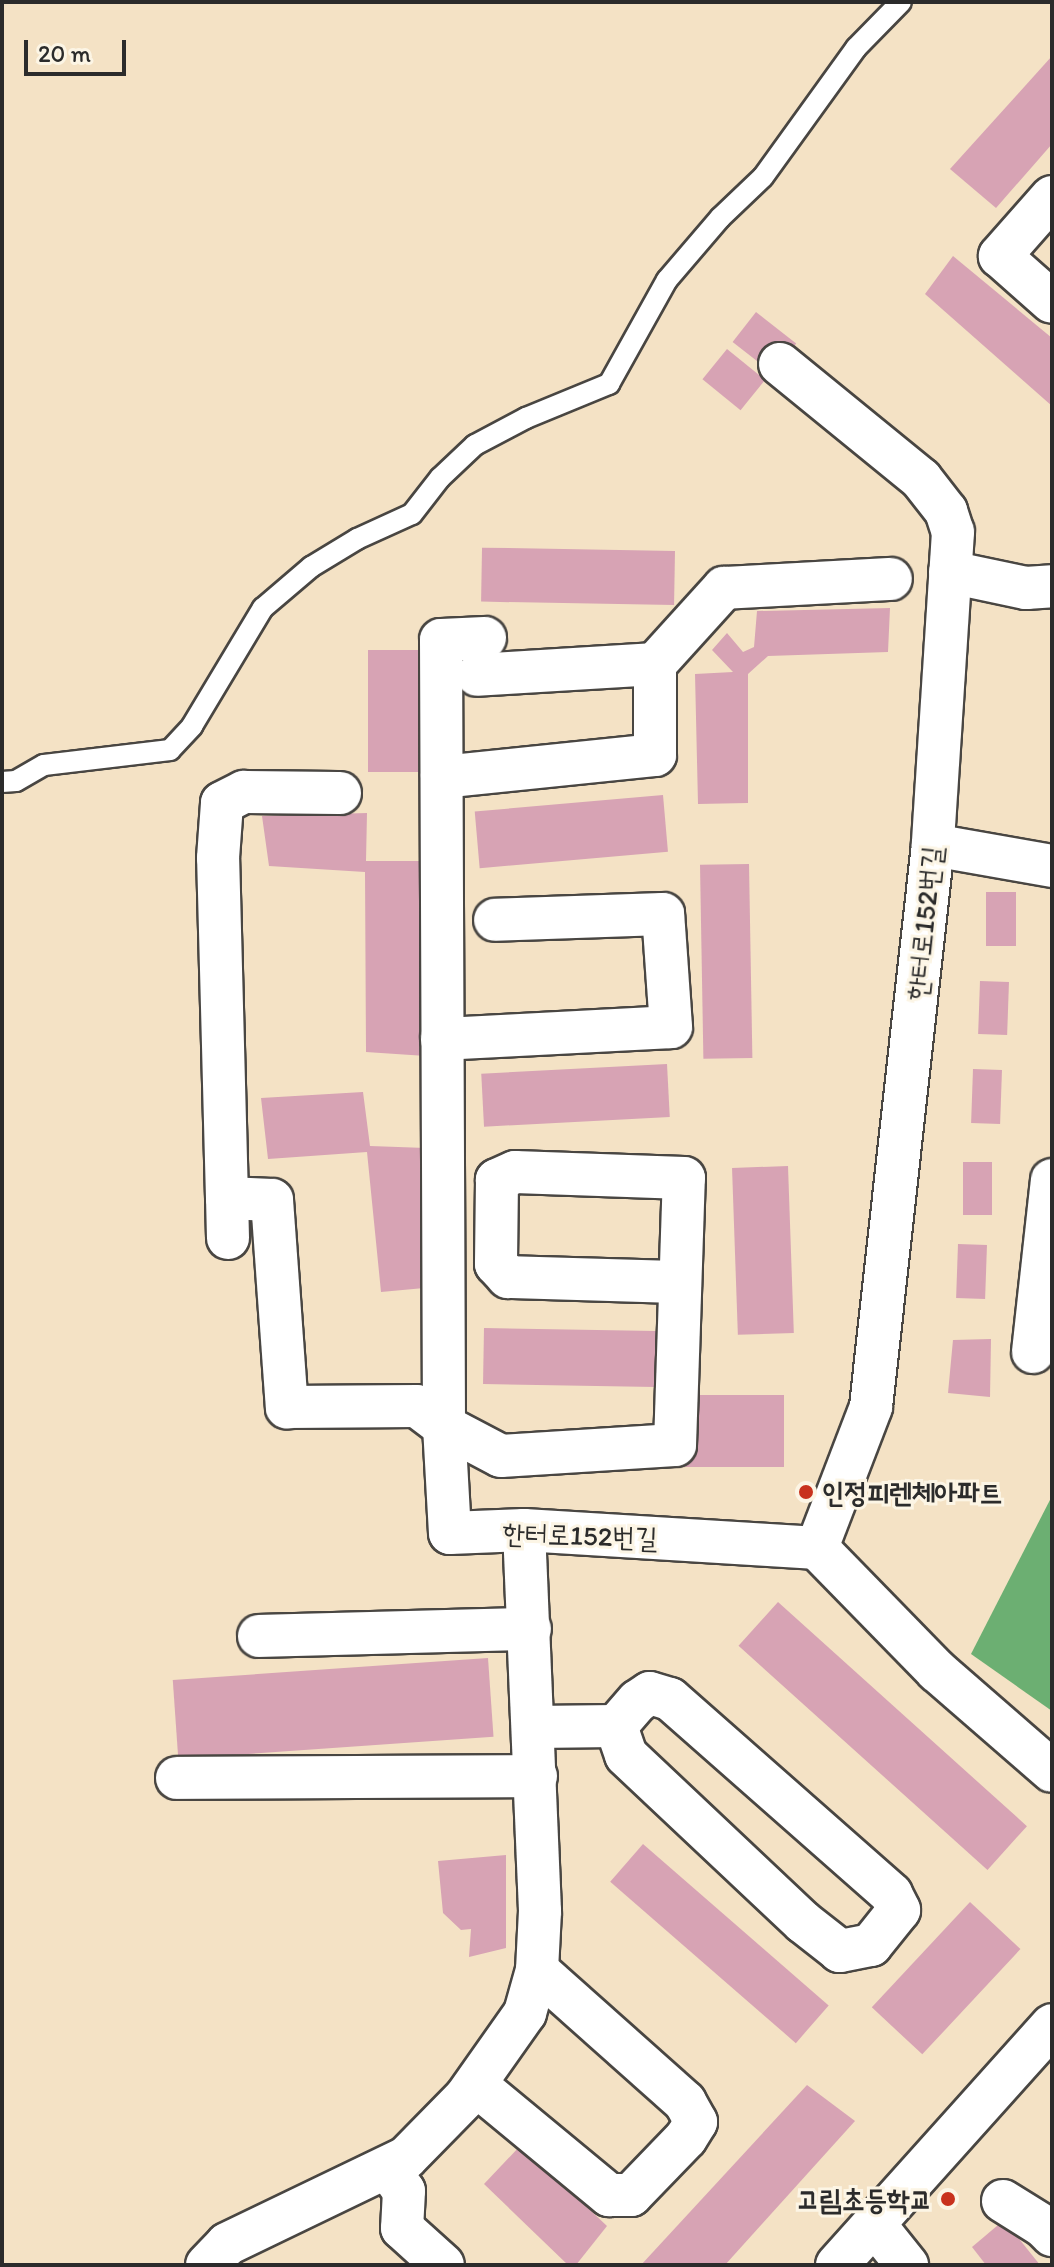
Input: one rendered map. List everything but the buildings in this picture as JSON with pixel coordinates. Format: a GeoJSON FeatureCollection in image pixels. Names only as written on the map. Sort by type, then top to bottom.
{"type":"FeatureCollection","features":[{"type":"Feature","properties":{"kind":"street"},"geometry":{"type":"LineString","coordinates":[[1052,197],[991,267],[1052,302]]}},
{"type":"Feature","properties":{"kind":"street","name":"한터로152번길"},"geometry":{"type":"LineString","coordinates":[[444,1426],[450,1533],[524,1530],[817,1548],[871,1407],[933,845],[953,532],[946,511],[921,479],[780,364]]}},
{"type":"Feature","properties":{"kind":"street"},"geometry":{"type":"LineString","coordinates":[[950,572],[1026,588],[1052,586]]}},
{"type":"Feature","properties":{"kind":"street"},"geometry":{"type":"LineString","coordinates":[[442,777],[655,755],[655,664],[724,588],[891,579]]}},
{"type":"Feature","properties":{"kind":"street"},"geometry":{"type":"LineString","coordinates":[[444,1426],[441,640],[481,656],[655,664]]}},
{"type":"Feature","properties":{"kind":"street"},"geometry":{"type":"LineString","coordinates":[[340,793],[244,792],[222,803],[218,858],[227,1218],[272,1200],[287,1407],[417,1406],[444,1426],[501,1456],[675,1445],[684,1178],[515,1172],[497,1180],[496,1264],[508,1277],[680,1282]]}},
{"type":"Feature","properties":{"kind":"street"},"geometry":{"type":"LineString","coordinates":[[933,845],[1052,866]]}},
{"type":"Feature","properties":{"kind":"street"},"geometry":{"type":"LineString","coordinates":[[442,1039],[671,1027],[663,914],[495,920]]}},
{"type":"Feature","properties":{"kind":"street"},"geometry":{"type":"LineString","coordinates":[[1033,1352],[1048,1254],[1052,1180]]}},
{"type":"Feature","properties":{"kind":"street"},"geometry":{"type":"LineString","coordinates":[[207,2265],[227,2244],[388,2169],[423,2142],[476,2085],[525,2013],[537,1970],[540,1911],[524,1530]]}},
{"type":"Feature","properties":{"kind":"street"},"geometry":{"type":"LineString","coordinates":[[817,1548],[937,1671],[1052,1771]]}},
{"type":"Feature","properties":{"kind":"street"},"geometry":{"type":"LineString","coordinates":[[259,1636],[530,1629]]}},
{"type":"Feature","properties":{"kind":"street"},"geometry":{"type":"LineString","coordinates":[[534,1727],[616,1726],[638,1701],[650,1693],[670,1699],[891,1894],[899,1910],[871,1945],[840,1951],[803,1922],[626,1755],[616,1726]]}},
{"type":"Feature","properties":{"kind":"street"},"geometry":{"type":"LineString","coordinates":[[177,1778],[536,1776]]}},
{"type":"Feature","properties":{"kind":"street"},"geometry":{"type":"LineString","coordinates":[[476,2085],[609,2195],[631,2195],[686,2138],[696,2122],[685,2102],[537,1970]]}},
{"type":"Feature","properties":{"kind":"street"},"geometry":{"type":"LineString","coordinates":[[837,2265],[1052,2025]]}},
{"type":"Feature","properties":{"kind":"street"},"geometry":{"type":"LineString","coordinates":[[388,2169],[404,2191],[402,2228],[443,2265]]}},
{"type":"Feature","properties":{"kind":"street"},"geometry":{"type":"LineString","coordinates":[[1003,2201],[1052,2235]]}},
{"type":"Feature","properties":{"kind":"street"},"geometry":{"type":"LineString","coordinates":[[874,2224],[907,2265]]}},
{"type":"Feature","properties":{"kind":"lane"},"geometry":{"type":"LineString","coordinates":[[2,782],[16,781],[44,765],[170,750],[192,726],[263,608],[311,567],[357,539],[412,514],[440,478],[475,445],[526,418],[609,384],[667,280],[720,218],[763,177],[856,48],[901,2]]}},
{"type":"Feature","properties":{"kind":"green space"},"geometry":{"type":"Polygon","coordinates":[[[1052,1496],[1052,1711],[971,1654],[1052,1496]]]}},
{"type":"Feature","properties":{"kind":"place","name":"인정피렌체아파트"},"geometry":{"type":"Point","coordinates":[806,1492]}},
{"type":"Feature","properties":{"kind":"place","name":"고림초등학교"},"geometry":{"type":"Point","coordinates":[948,2199]}}]}
